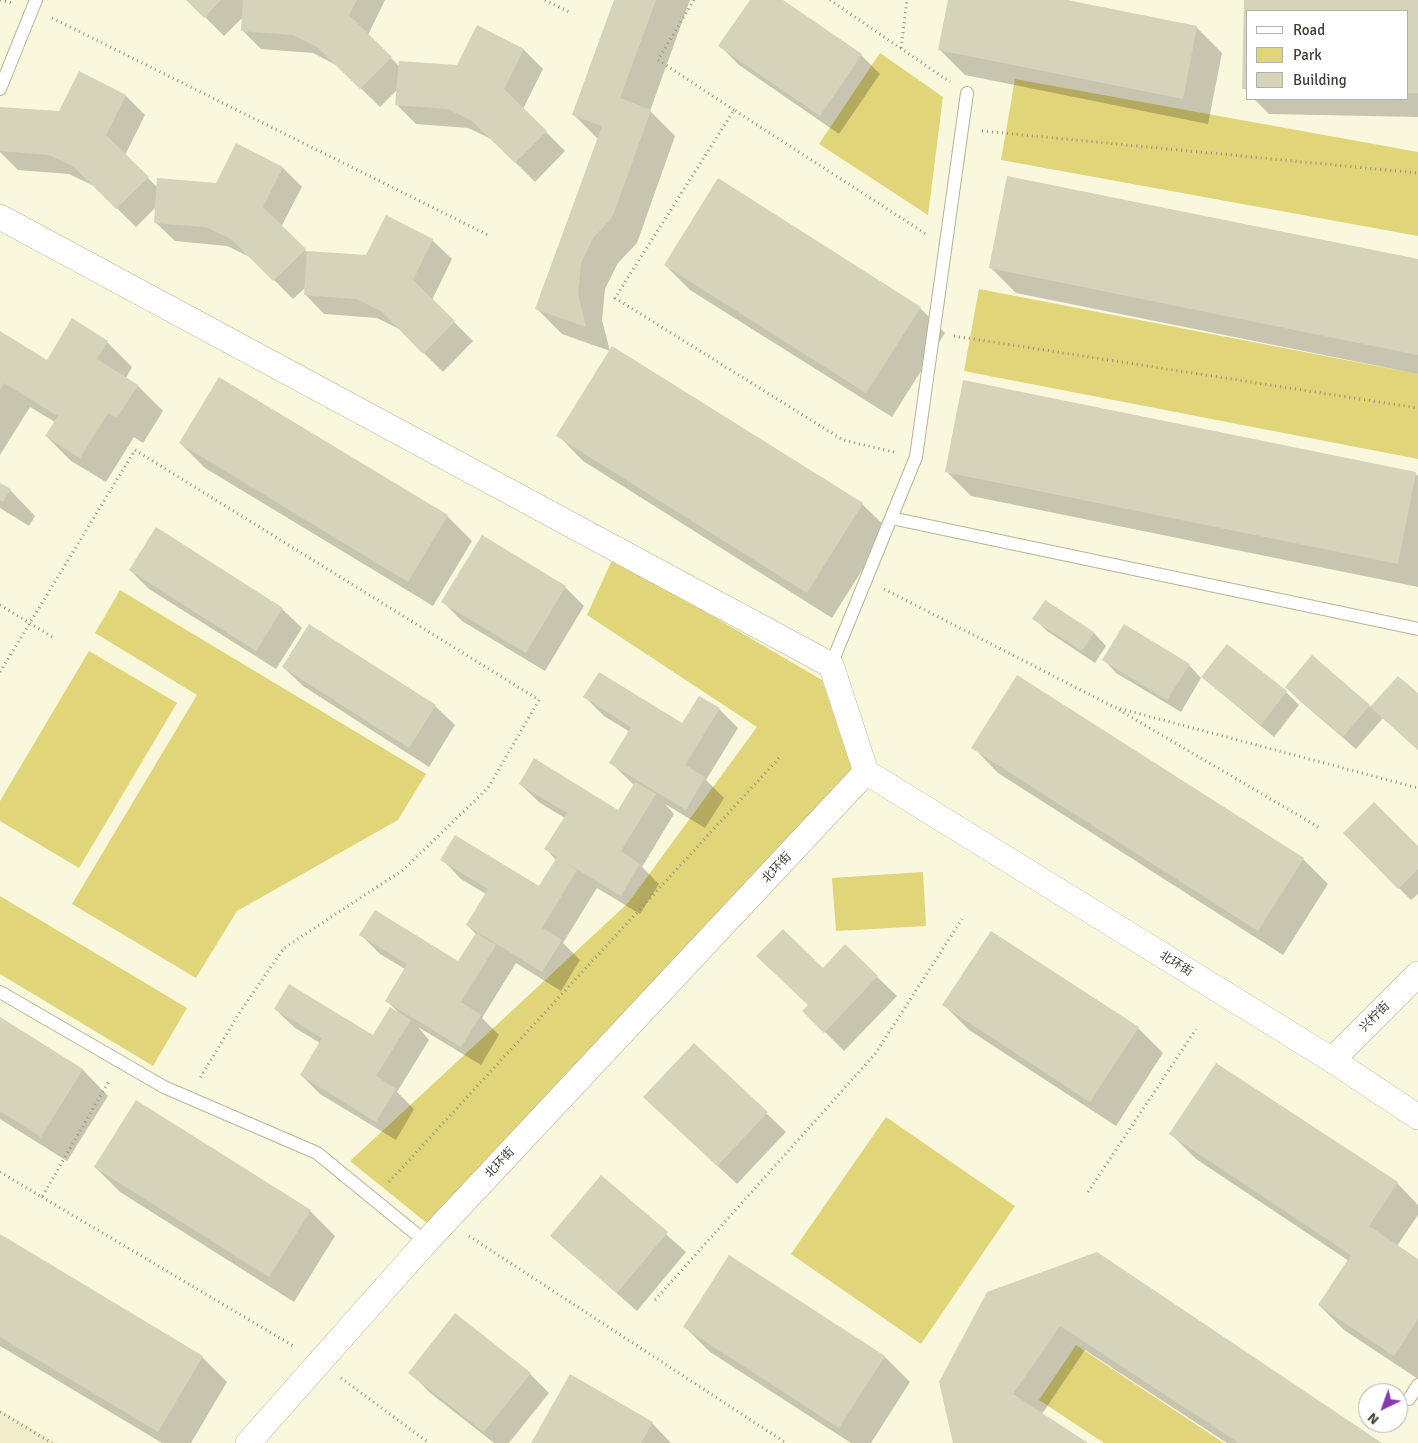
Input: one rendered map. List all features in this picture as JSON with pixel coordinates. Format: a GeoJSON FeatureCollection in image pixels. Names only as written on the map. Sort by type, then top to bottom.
{"type":"FeatureCollection","features":[{"type":"Feature","properties":{"kind":"street"},"geometry":{"type":"LineString","coordinates":[[0,217],[831,666],[866,772]]}},
{"type":"Feature","properties":{"kind":"street","name":"北环街"},"geometry":{"type":"LineString","coordinates":[[248,1443],[426,1242],[866,772],[1332,1060],[1418,1117]]}},
{"type":"Feature","properties":{"kind":"street","name":"兴柠街"},"geometry":{"type":"LineString","coordinates":[[1332,1060],[1418,974]]}},
{"type":"Feature","properties":{"kind":"lane"},"geometry":{"type":"LineString","coordinates":[[0,89],[34,4]]}},
{"type":"Feature","properties":{"kind":"lane"},"geometry":{"type":"LineString","coordinates":[[831,666],[916,457],[967,93]]}},
{"type":"Feature","properties":{"kind":"lane"},"geometry":{"type":"LineString","coordinates":[[891,518],[1418,629]]}},
{"type":"Feature","properties":{"kind":"lane"},"geometry":{"type":"LineString","coordinates":[[0,992],[164,1087],[317,1153],[426,1242]]}},
{"type":"Feature","properties":{"kind":"lane"},"geometry":{"type":"LineString","coordinates":[[1409,1399],[1418,1385]]}},
{"type":"Feature","properties":{"kind":"path"},"geometry":{"type":"LineString","coordinates":[[545,0],[569,12]]}},
{"type":"Feature","properties":{"kind":"path"},"geometry":{"type":"LineString","coordinates":[[694,0],[658,60],[946,247]]}},
{"type":"Feature","properties":{"kind":"path"},"geometry":{"type":"LineString","coordinates":[[830,0],[967,93]]}},
{"type":"Feature","properties":{"kind":"path"},"geometry":{"type":"LineString","coordinates":[[901,48],[907,0]]}},
{"type":"Feature","properties":{"kind":"path"},"geometry":{"type":"LineString","coordinates":[[34,4],[488,235]]}},
{"type":"Feature","properties":{"kind":"path"},"geometry":{"type":"LineString","coordinates":[[734,110],[615,298],[843,440],[916,457]]}},
{"type":"Feature","properties":{"kind":"path"},"geometry":{"type":"LineString","coordinates":[[962,130],[1418,173]]}},
{"type":"Feature","properties":{"kind":"path"},"geometry":{"type":"LineString","coordinates":[[933,333],[1418,408]]}},
{"type":"Feature","properties":{"kind":"path"},"geometry":{"type":"LineString","coordinates":[[0,672],[135,450],[539,700],[488,788],[403,870],[284,948],[238,1016],[188,1098]]}},
{"type":"Feature","properties":{"kind":"path"},"geometry":{"type":"LineString","coordinates":[[866,580],[1114,707],[1320,828]]}},
{"type":"Feature","properties":{"kind":"path"},"geometry":{"type":"LineString","coordinates":[[0,605],[54,638]]}},
{"type":"Feature","properties":{"kind":"path"},"geometry":{"type":"LineString","coordinates":[[1114,707],[1418,788]]}},
{"type":"Feature","properties":{"kind":"path"},"geometry":{"type":"LineString","coordinates":[[373,1199],[780,757]]}},
{"type":"Feature","properties":{"kind":"path"},"geometry":{"type":"LineString","coordinates":[[655,1300],[876,1054],[962,919]]}},
{"type":"Feature","properties":{"kind":"path"},"geometry":{"type":"LineString","coordinates":[[1088,1192],[1196,1029]]}},
{"type":"Feature","properties":{"kind":"path"},"geometry":{"type":"LineString","coordinates":[[42,1197],[120,1062]]}},
{"type":"Feature","properties":{"kind":"path"},"geometry":{"type":"LineString","coordinates":[[0,1172],[320,1362],[430,1443]]}},
{"type":"Feature","properties":{"kind":"path"},"geometry":{"type":"LineString","coordinates":[[446,1221],[786,1443]]}},
{"type":"Feature","properties":{"kind":"path"},"geometry":{"type":"LineString","coordinates":[[0,1412],[52,1443]]}},
{"type":"Feature","properties":{"kind":"shaded area"},"geometry":{"type":"Polygon","coordinates":[[[0,1410],[57,1443],[0,1443],[0,1410]]]}},
{"type":"Feature","properties":{"kind":"green space"},"geometry":{"type":"Polygon","coordinates":[[[880,53],[943,97],[928,215],[819,144],[880,53]]]}},
{"type":"Feature","properties":{"kind":"green space"},"geometry":{"type":"Polygon","coordinates":[[[1015,79],[1418,152],[1418,236],[1001,160],[1015,79]]]}},
{"type":"Feature","properties":{"kind":"green space"},"geometry":{"type":"Polygon","coordinates":[[[979,289],[1418,374],[1418,459],[964,371],[979,289]]]}},
{"type":"Feature","properties":{"kind":"green space"},"geometry":{"type":"Polygon","coordinates":[[[613,558],[822,680],[852,769],[428,1224],[350,1161],[628,903],[757,727],[587,615],[613,558]]]}},
{"type":"Feature","properties":{"kind":"green space"},"geometry":{"type":"Polygon","coordinates":[[[120,590],[426,774],[398,820],[237,911],[196,978],[72,904],[197,695],[95,633],[120,590]]]}},
{"type":"Feature","properties":{"kind":"green space"},"geometry":{"type":"Polygon","coordinates":[[[89,651],[177,703],[79,868],[0,821],[0,801],[89,651]]]}},
{"type":"Feature","properties":{"kind":"green space"},"geometry":{"type":"Polygon","coordinates":[[[923,872],[926,926],[836,931],[832,878],[923,872]]]}},
{"type":"Feature","properties":{"kind":"green space"},"geometry":{"type":"Polygon","coordinates":[[[0,896],[187,1008],[153,1066],[0,974],[0,896]]]}},
{"type":"Feature","properties":{"kind":"green space"},"geometry":{"type":"Polygon","coordinates":[[[886,1117],[1015,1206],[921,1344],[791,1254],[886,1117]]]}},
{"type":"Feature","properties":{"kind":"green space"},"geometry":{"type":"Polygon","coordinates":[[[1076,1345],[1224,1443],[1104,1443],[1039,1400],[1076,1345]]]}},
{"type":"Feature","properties":{"kind":"building"},"geometry":{"type":"Polygon","coordinates":[[[186,0],[221,0],[204,18],[186,0]]]}},
{"type":"Feature","properties":{"kind":"building"},"geometry":{"type":"Polygon","coordinates":[[[243,0],[357,0],[349,15],[392,57],[360,89],[317,47],[293,35],[241,31],[243,0]]]}},
{"type":"Feature","properties":{"kind":"building"},"geometry":{"type":"Polygon","coordinates":[[[614,0],[656,0],[620,98],[651,110],[612,218],[593,238],[581,263],[578,294],[586,327],[535,309],[602,126],[572,115],[614,0]]]}},
{"type":"Feature","properties":{"kind":"building"},"geometry":{"type":"Polygon","coordinates":[[[750,0],[783,0],[862,54],[820,116],[718,46],[750,0]]]}},
{"type":"Feature","properties":{"kind":"building"},"geometry":{"type":"Polygon","coordinates":[[[948,0],[1067,0],[1197,26],[1183,99],[938,50],[948,0]]]}},
{"type":"Feature","properties":{"kind":"building"},"geometry":{"type":"Polygon","coordinates":[[[1244,0],[1418,0],[1418,93],[1408,93],[1408,10],[1246,10],[1246,89],[1242,89],[1244,0]]]}},
{"type":"Feature","properties":{"kind":"building"},"geometry":{"type":"Polygon","coordinates":[[[477,25],[524,49],[504,89],[547,131],[515,163],[472,121],[448,109],[395,105],[399,61],[457,65],[477,25]]]}},
{"type":"Feature","properties":{"kind":"building"},"geometry":{"type":"Polygon","coordinates":[[[79,71],[126,95],[106,135],[149,177],[116,209],[74,167],[49,155],[0,151],[0,107],[59,111],[79,71]]]}},
{"type":"Feature","properties":{"kind":"building"},"geometry":{"type":"Polygon","coordinates":[[[236,143],[283,167],[263,207],[306,249],[273,281],[231,239],[206,227],[154,223],[157,178],[216,183],[236,143]]]}},
{"type":"Feature","properties":{"kind":"building"},"geometry":{"type":"Polygon","coordinates":[[[1007,176],[1418,259],[1418,355],[989,268],[1007,176]]]}},
{"type":"Feature","properties":{"kind":"building"},"geometry":{"type":"Polygon","coordinates":[[[718,178],[921,307],[866,393],[664,265],[718,178]]]}},
{"type":"Feature","properties":{"kind":"building"},"geometry":{"type":"Polygon","coordinates":[[[386,215],[433,239],[413,280],[455,321],[423,354],[381,311],[356,299],[304,295],[307,251],[366,255],[386,215]]]}},
{"type":"Feature","properties":{"kind":"building"},"geometry":{"type":"Polygon","coordinates":[[[72,318],[108,341],[97,359],[138,385],[117,418],[108,413],[80,458],[45,436],[58,416],[4,383],[0,390],[0,331],[47,360],[72,318]]]}},
{"type":"Feature","properties":{"kind":"building"},"geometry":{"type":"Polygon","coordinates":[[[612,346],[863,503],[807,593],[556,436],[612,346]]]}},
{"type":"Feature","properties":{"kind":"building"},"geometry":{"type":"Polygon","coordinates":[[[219,377],[448,515],[408,582],[179,443],[219,377]]]}},
{"type":"Feature","properties":{"kind":"building"},"geometry":{"type":"Polygon","coordinates":[[[963,380],[1416,472],[1398,564],[945,472],[963,380]]]}},
{"type":"Feature","properties":{"kind":"building"},"geometry":{"type":"Polygon","coordinates":[[[0,483],[11,489],[3,502],[0,500],[0,483]]]}},
{"type":"Feature","properties":{"kind":"building"},"geometry":{"type":"Polygon","coordinates":[[[156,527],[283,608],[256,651],[129,570],[156,527]]]}},
{"type":"Feature","properties":{"kind":"building"},"geometry":{"type":"Polygon","coordinates":[[[482,535],[566,586],[526,653],[441,602],[482,535]]]}},
{"type":"Feature","properties":{"kind":"building"},"geometry":{"type":"Polygon","coordinates":[[[1045,600],[1094,632],[1082,651],[1032,619],[1045,600]]]}},
{"type":"Feature","properties":{"kind":"building"},"geometry":{"type":"Polygon","coordinates":[[[309,624],[436,705],[409,748],[282,667],[309,624]]]}},
{"type":"Feature","properties":{"kind":"building"},"geometry":{"type":"Polygon","coordinates":[[[1124,624],[1190,664],[1167,700],[1102,660],[1124,624]]]}},
{"type":"Feature","properties":{"kind":"building"},"geometry":{"type":"Polygon","coordinates":[[[1227,644],[1287,691],[1261,725],[1201,677],[1227,644]]]}},
{"type":"Feature","properties":{"kind":"building"},"geometry":{"type":"Polygon","coordinates":[[[1312,655],[1370,705],[1343,737],[1285,687],[1312,655]]]}},
{"type":"Feature","properties":{"kind":"building"},"geometry":{"type":"Polygon","coordinates":[[[599,672],[682,723],[699,696],[720,708],[685,765],[705,777],[686,810],[609,763],[631,727],[583,697],[599,672]]]}},
{"type":"Feature","properties":{"kind":"building"},"geometry":{"type":"Polygon","coordinates":[[[1017,675],[1304,858],[1258,931],[971,748],[1017,675]]]}},
{"type":"Feature","properties":{"kind":"building"},"geometry":{"type":"Polygon","coordinates":[[[1398,676],[1418,693],[1418,750],[1370,707],[1398,676]]]}},
{"type":"Feature","properties":{"kind":"building"},"geometry":{"type":"Polygon","coordinates":[[[534,758],[618,810],[635,782],[656,794],[621,851],[640,864],[621,896],[562,860],[577,870],[542,928],[562,940],[542,972],[466,925],[488,889],[440,860],[455,835],[539,886],[557,857],[544,849],[567,813],[519,784],[534,758]]]}},
{"type":"Feature","properties":{"kind":"building"},"geometry":{"type":"Polygon","coordinates":[[[1374,802],[1418,846],[1418,869],[1398,889],[1343,833],[1374,802]]]}},
{"type":"Feature","properties":{"kind":"building"},"geometry":{"type":"Polygon","coordinates":[[[375,910],[458,961],[476,933],[496,945],[461,1002],[481,1015],[461,1047],[385,1001],[407,964],[359,935],[375,910]]]}},
{"type":"Feature","properties":{"kind":"building"},"geometry":{"type":"Polygon","coordinates":[[[783,929],[823,968],[845,944],[878,976],[824,1033],[802,1011],[808,1005],[756,956],[783,929]]]}},
{"type":"Feature","properties":{"kind":"building"},"geometry":{"type":"Polygon","coordinates":[[[991,931],[1139,1027],[1090,1102],[942,1005],[991,931]]]}},
{"type":"Feature","properties":{"kind":"building"},"geometry":{"type":"Polygon","coordinates":[[[289,984],[373,1035],[390,1007],[411,1020],[376,1076],[396,1089],[376,1122],[300,1075],[322,1038],[274,1009],[289,984]]]}},
{"type":"Feature","properties":{"kind":"building"},"geometry":{"type":"Polygon","coordinates":[[[0,1017],[83,1069],[41,1137],[0,1111],[0,1017]]]}},
{"type":"Feature","properties":{"kind":"building"},"geometry":{"type":"Polygon","coordinates":[[[694,1043],[768,1112],[717,1166],[643,1097],[694,1043]]]}},
{"type":"Feature","properties":{"kind":"building"},"geometry":{"type":"Polygon","coordinates":[[[1216,1063],[1398,1182],[1369,1226],[1418,1259],[1418,1319],[1394,1356],[1318,1305],[1351,1255],[1169,1134],[1216,1063]]]}},
{"type":"Feature","properties":{"kind":"building"},"geometry":{"type":"Polygon","coordinates":[[[136,1100],[311,1210],[269,1277],[94,1167],[136,1100]]]}},
{"type":"Feature","properties":{"kind":"building"},"geometry":{"type":"Polygon","coordinates":[[[601,1175],[668,1232],[617,1293],[550,1236],[601,1175]]]}},
{"type":"Feature","properties":{"kind":"building"},"geometry":{"type":"Polygon","coordinates":[[[0,1234],[203,1356],[158,1432],[0,1337],[0,1234]]]}},
{"type":"Feature","properties":{"kind":"building"},"geometry":{"type":"Polygon","coordinates":[[[1097,1252],[1358,1427],[1358,1433],[1367,1433],[1382,1443],[1239,1443],[1060,1326],[1013,1394],[1088,1443],[953,1443],[939,1382],[987,1292],[1097,1252]]]}},
{"type":"Feature","properties":{"kind":"building"},"geometry":{"type":"Polygon","coordinates":[[[729,1255],[885,1356],[839,1428],[683,1327],[729,1255]]]}},
{"type":"Feature","properties":{"kind":"building"},"geometry":{"type":"Polygon","coordinates":[[[455,1313],[531,1373],[484,1432],[408,1373],[455,1313]]]}},
{"type":"Feature","properties":{"kind":"building"},"geometry":{"type":"Polygon","coordinates":[[[570,1374],[653,1422],[641,1443],[531,1443],[570,1374]]]}}]}
